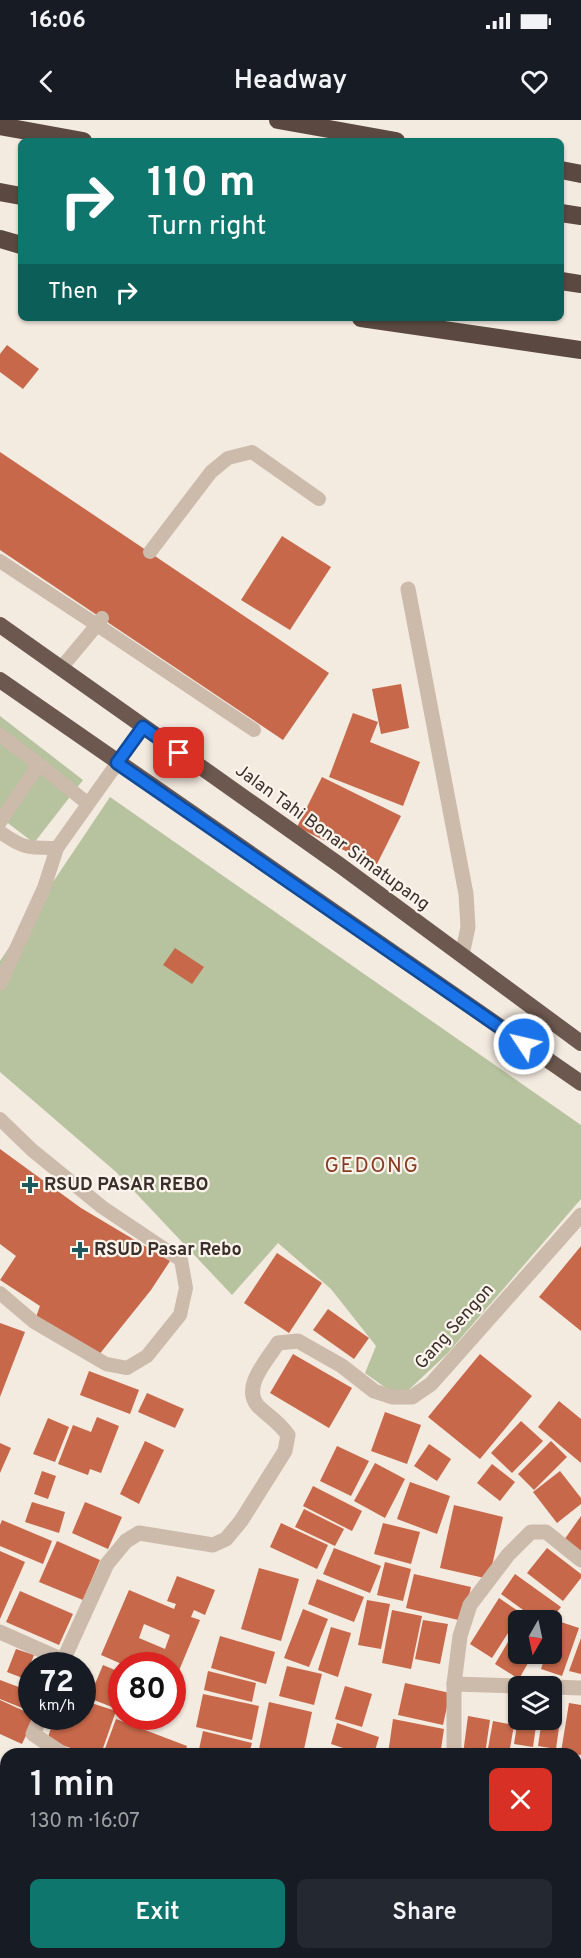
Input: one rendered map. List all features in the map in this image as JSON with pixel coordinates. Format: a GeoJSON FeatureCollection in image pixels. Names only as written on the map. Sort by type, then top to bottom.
{"type":"FeatureCollection","features":[{"type":"Feature","properties":{"kind":"highway"},"geometry":{"type":"LineString","coordinates":[[278,120],[379,138]]}},
{"type":"Feature","properties":{"kind":"highway"},"geometry":{"type":"LineString","coordinates":[[0,126],[66,138]]}},
{"type":"Feature","properties":{"kind":"highway"},"geometry":{"type":"LineString","coordinates":[[564,171],[581,174]]}},
{"type":"Feature","properties":{"kind":"highway"},"geometry":{"type":"LineString","coordinates":[[0,192],[18,195]]}},
{"type":"Feature","properties":{"kind":"highway"},"geometry":{"type":"LineString","coordinates":[[564,213],[581,216]]}},
{"type":"Feature","properties":{"kind":"highway"},"geometry":{"type":"LineString","coordinates":[[0,239],[18,244]]}},
{"type":"Feature","properties":{"kind":"highway"},"geometry":{"type":"LineString","coordinates":[[564,281],[581,284]]}},
{"type":"Feature","properties":{"kind":"highway"},"geometry":{"type":"LineString","coordinates":[[382,321],[581,350]]}},
{"type":"Feature","properties":{"kind":"highway","name":"Jalan Tahi Bonar Simatupang"},"geometry":{"type":"LineString","coordinates":[[0,625],[341,866],[581,1043]]}},
{"type":"Feature","properties":{"kind":"highway"},"geometry":{"type":"LineString","coordinates":[[0,680],[581,1083]]}},
{"type":"Feature","properties":{"kind":"street"},"geometry":{"type":"LineString","coordinates":[[408,589],[466,894],[468,927],[462,955]]}},
{"type":"Feature","properties":{"kind":"street","name":"Gang Sengon"},"geometry":{"type":"LineString","coordinates":[[67,1652],[107,1564],[126,1541],[139,1533],[213,1545],[226,1539],[241,1521],[285,1451],[288,1435],[279,1423],[256,1405],[252,1395],[252,1385],[278,1343],[298,1341],[342,1366],[374,1391],[392,1397],[412,1397],[430,1384],[581,1215]]}},
{"type":"Feature","properties":{"kind":"street"},"geometry":{"type":"LineString","coordinates":[[454,1748],[454,1684],[460,1636],[470,1605],[508,1555],[531,1532],[546,1532],[581,1560]]}},
{"type":"Feature","properties":{"kind":"street"},"geometry":{"type":"LineString","coordinates":[[0,1632],[40,1652]]}},
{"type":"Feature","properties":{"kind":"street"},"geometry":{"type":"LineString","coordinates":[[454,1684],[508,1686]]}},
{"type":"Feature","properties":{"kind":"street"},"geometry":{"type":"LineString","coordinates":[[562,1687],[581,1688]]}},
{"type":"Feature","properties":{"kind":"street"},"geometry":{"type":"LineString","coordinates":[[35,1730],[33,1734],[54,1748]]}},
{"type":"Feature","properties":{"kind":"lane"},"geometry":{"type":"LineString","coordinates":[[150,552],[211,472],[228,458],[252,452],[319,499]]}},
{"type":"Feature","properties":{"kind":"lane"},"geometry":{"type":"LineString","coordinates":[[0,561],[99,621],[254,730]]}},
{"type":"Feature","properties":{"kind":"lane"},"geometry":{"type":"LineString","coordinates":[[61,669],[99,621]]}},
{"type":"Feature","properties":{"kind":"lane"},"geometry":{"type":"LineString","coordinates":[[0,984],[44,888],[57,848],[143,727]]}},
{"type":"Feature","properties":{"kind":"lane"},"geometry":{"type":"LineString","coordinates":[[0,735],[87,803]]}},
{"type":"Feature","properties":{"kind":"lane"},"geometry":{"type":"LineString","coordinates":[[0,822],[33,772],[36,762]]}},
{"type":"Feature","properties":{"kind":"lane"},"geometry":{"type":"LineString","coordinates":[[0,832],[19,845],[32,849],[57,848]]}},
{"type":"Feature","properties":{"kind":"lane"},"geometry":{"type":"LineString","coordinates":[[0,1119],[32,1150],[102,1207],[181,1260],[186,1288],[180,1315],[147,1356],[127,1368],[106,1364],[34,1322],[0,1293]]}},
{"type":"Feature","properties":{"kind":"green space"},"geometry":{"type":"Polygon","coordinates":[[[0,716],[83,780],[34,843],[0,817],[0,716]]]}},
{"type":"Feature","properties":{"kind":"green space"},"geometry":{"type":"Polygon","coordinates":[[[110,797],[581,1125],[581,1199],[447,1354],[400,1398],[365,1373],[376,1346],[331,1289],[278,1243],[232,1295],[116,1172],[0,1072],[0,961],[110,797]]]}},
{"type":"Feature","properties":{"kind":"building"},"geometry":{"type":"Polygon","coordinates":[[[7,345],[39,369],[23,389],[0,372],[0,354],[7,345]]]}},
{"type":"Feature","properties":{"kind":"building"},"geometry":{"type":"Polygon","coordinates":[[[0,452],[329,673],[283,740],[0,550],[0,452]]]}},
{"type":"Feature","properties":{"kind":"building"},"geometry":{"type":"Polygon","coordinates":[[[282,536],[331,567],[290,630],[241,600],[282,536]]]}},
{"type":"Feature","properties":{"kind":"building"},"geometry":{"type":"Polygon","coordinates":[[[401,684],[409,728],[381,734],[372,689],[401,684]]]}},
{"type":"Feature","properties":{"kind":"building"},"geometry":{"type":"Polygon","coordinates":[[[353,713],[378,722],[370,742],[420,762],[403,806],[329,777],[353,713]]]}},
{"type":"Feature","properties":{"kind":"building"},"geometry":{"type":"Polygon","coordinates":[[[322,777],[401,816],[376,866],[297,827],[322,777]]]}},
{"type":"Feature","properties":{"kind":"building"},"geometry":{"type":"Polygon","coordinates":[[[175,948],[204,967],[192,984],[163,965],[175,948]]]}},
{"type":"Feature","properties":{"kind":"building","name":"RSUD Pasar Rebo"},"geometry":{"type":"Polygon","coordinates":[[[0,1149],[81,1208],[170,1261],[151,1290],[98,1356],[36,1317],[40,1306],[0,1280],[16,1256],[0,1244],[0,1149]]]}},
{"type":"Feature","properties":{"kind":"building"},"geometry":{"type":"Polygon","coordinates":[[[581,1246],[581,1331],[539,1297],[581,1246]]]}},
{"type":"Feature","properties":{"kind":"building"},"geometry":{"type":"Polygon","coordinates":[[[277,1253],[322,1283],[289,1333],[244,1303],[277,1253]]]}},
{"type":"Feature","properties":{"kind":"building"},"geometry":{"type":"Polygon","coordinates":[[[328,1309],[369,1338],[354,1359],[313,1330],[328,1309]]]}},
{"type":"Feature","properties":{"kind":"building"},"geometry":{"type":"Polygon","coordinates":[[[0,1323],[25,1332],[0,1397],[0,1323]]]}},
{"type":"Feature","properties":{"kind":"building"},"geometry":{"type":"Polygon","coordinates":[[[293,1354],[352,1388],[329,1428],[270,1393],[293,1354]]]}},
{"type":"Feature","properties":{"kind":"building"},"geometry":{"type":"Polygon","coordinates":[[[480,1354],[532,1396],[480,1459],[428,1417],[480,1354]]]}},
{"type":"Feature","properties":{"kind":"building"},"geometry":{"type":"Polygon","coordinates":[[[89,1371],[139,1390],[130,1414],[80,1395],[89,1371]]]}},
{"type":"Feature","properties":{"kind":"building"},"geometry":{"type":"Polygon","coordinates":[[[147,1393],[184,1409],[175,1428],[138,1412],[147,1393]]]}},
{"type":"Feature","properties":{"kind":"building"},"geometry":{"type":"Polygon","coordinates":[[[559,1401],[581,1419],[581,1463],[538,1427],[559,1401]]]}},
{"type":"Feature","properties":{"kind":"building"},"geometry":{"type":"Polygon","coordinates":[[[385,1412],[421,1425],[407,1464],[371,1451],[385,1412]]]}},
{"type":"Feature","properties":{"kind":"building"},"geometry":{"type":"Polygon","coordinates":[[[97,1417],[119,1426],[101,1473],[90,1469],[88,1475],[58,1464],[73,1425],[91,1432],[97,1417]]]}},
{"type":"Feature","properties":{"kind":"building"},"geometry":{"type":"Polygon","coordinates":[[[48,1418],[69,1427],[55,1462],[33,1454],[48,1418]]]}},
{"type":"Feature","properties":{"kind":"building"},"geometry":{"type":"Polygon","coordinates":[[[521,1421],[543,1441],[512,1473],[491,1453],[521,1421]]]}},
{"type":"Feature","properties":{"kind":"building"},"geometry":{"type":"Polygon","coordinates":[[[145,1441],[164,1450],[139,1504],[120,1494],[145,1441]]]}},
{"type":"Feature","properties":{"kind":"building"},"geometry":{"type":"Polygon","coordinates":[[[551,1441],[567,1457],[534,1490],[518,1474],[551,1441]]]}},
{"type":"Feature","properties":{"kind":"building"},"geometry":{"type":"Polygon","coordinates":[[[0,1443],[11,1448],[0,1473],[0,1443]]]}},
{"type":"Feature","properties":{"kind":"building"},"geometry":{"type":"Polygon","coordinates":[[[429,1444],[451,1459],[437,1481],[414,1466],[429,1444]]]}},
{"type":"Feature","properties":{"kind":"building"},"geometry":{"type":"Polygon","coordinates":[[[337,1446],[369,1461],[351,1496],[320,1481],[337,1446]]]}},
{"type":"Feature","properties":{"kind":"building"},"geometry":{"type":"Polygon","coordinates":[[[375,1463],[405,1479],[385,1518],[354,1501],[375,1463]]]}},
{"type":"Feature","properties":{"kind":"building"},"geometry":{"type":"Polygon","coordinates":[[[492,1464],[515,1482],[500,1501],[477,1483],[492,1464]]]}},
{"type":"Feature","properties":{"kind":"building"},"geometry":{"type":"Polygon","coordinates":[[[42,1471],[56,1476],[48,1499],[34,1494],[42,1471]]]}},
{"type":"Feature","properties":{"kind":"building"},"geometry":{"type":"Polygon","coordinates":[[[560,1471],[581,1498],[581,1504],[557,1523],[533,1492],[560,1471]]]}},
{"type":"Feature","properties":{"kind":"building"},"geometry":{"type":"Polygon","coordinates":[[[410,1482],[450,1496],[437,1534],[397,1519],[410,1482]]]}},
{"type":"Feature","properties":{"kind":"building"},"geometry":{"type":"Polygon","coordinates":[[[313,1486],[362,1511],[352,1531],[303,1506],[313,1486]]]}},
{"type":"Feature","properties":{"kind":"building"},"geometry":{"type":"Polygon","coordinates":[[[32,1502],[65,1512],[59,1533],[25,1522],[32,1502]]]}},
{"type":"Feature","properties":{"kind":"building"},"geometry":{"type":"Polygon","coordinates":[[[85,1502],[122,1517],[108,1549],[72,1533],[85,1502]]]}},
{"type":"Feature","properties":{"kind":"building"},"geometry":{"type":"Polygon","coordinates":[[[454,1505],[503,1517],[489,1579],[440,1568],[454,1505]]]}},
{"type":"Feature","properties":{"kind":"building"},"geometry":{"type":"Polygon","coordinates":[[[304,1509],[344,1529],[335,1546],[295,1527],[304,1509]]]}},
{"type":"Feature","properties":{"kind":"building"},"geometry":{"type":"Polygon","coordinates":[[[581,1516],[581,1552],[564,1540],[581,1516]]]}},
{"type":"Feature","properties":{"kind":"building"},"geometry":{"type":"Polygon","coordinates":[[[2,1520],[52,1541],[43,1564],[0,1546],[2,1520]]]}},
{"type":"Feature","properties":{"kind":"building"},"geometry":{"type":"Polygon","coordinates":[[[281,1523],[328,1545],[317,1569],[270,1547],[281,1523]]]}},
{"type":"Feature","properties":{"kind":"building"},"geometry":{"type":"Polygon","coordinates":[[[383,1523],[420,1532],[411,1564],[374,1554],[383,1523]]]}},
{"type":"Feature","properties":{"kind":"building"},"geometry":{"type":"Polygon","coordinates":[[[57,1541],[100,1560],[83,1600],[39,1582],[57,1541]]]}},
{"type":"Feature","properties":{"kind":"building"},"geometry":{"type":"Polygon","coordinates":[[[334,1548],[381,1566],[370,1593],[323,1574],[334,1548]]]}},
{"type":"Feature","properties":{"kind":"building"},"geometry":{"type":"Polygon","coordinates":[[[547,1548],[581,1574],[581,1578],[563,1601],[527,1573],[547,1548]]]}},
{"type":"Feature","properties":{"kind":"building"},"geometry":{"type":"Polygon","coordinates":[[[0,1551],[25,1562],[0,1619],[0,1551]]]}},
{"type":"Feature","properties":{"kind":"building"},"geometry":{"type":"Polygon","coordinates":[[[385,1562],[411,1569],[403,1601],[377,1595],[385,1562]]]}},
{"type":"Feature","properties":{"kind":"building"},"geometry":{"type":"Polygon","coordinates":[[[259,1568],[299,1579],[281,1641],[241,1629],[259,1568]]]}},
{"type":"Feature","properties":{"kind":"building"},"geometry":{"type":"Polygon","coordinates":[[[414,1574],[471,1587],[463,1621],[406,1608],[414,1574]]]}},
{"type":"Feature","properties":{"kind":"building"},"geometry":{"type":"Polygon","coordinates":[[[515,1574],[561,1607],[559,1610],[523,1610],[501,1594],[515,1574]]]}},
{"type":"Feature","properties":{"kind":"building"},"geometry":{"type":"Polygon","coordinates":[[[177,1576],[215,1590],[205,1615],[194,1610],[191,1617],[200,1620],[186,1654],[108,1652],[108,1658],[101,1655],[129,1590],[174,1609],[176,1604],[167,1601],[177,1576]],[[144,1624],[139,1638],[165,1649],[170,1635],[144,1624]]]}},
{"type":"Feature","properties":{"kind":"building"},"geometry":{"type":"Polygon","coordinates":[[[317,1579],[364,1597],[354,1622],[308,1604],[317,1579]]]}},
{"type":"Feature","properties":{"kind":"building"},"geometry":{"type":"Polygon","coordinates":[[[20,1591],[73,1614],[59,1645],[6,1622],[20,1591]]]}},
{"type":"Feature","properties":{"kind":"building"},"geometry":{"type":"Polygon","coordinates":[[[499,1598],[517,1610],[508,1610],[508,1633],[492,1658],[470,1644],[499,1598]]]}},
{"type":"Feature","properties":{"kind":"building"},"geometry":{"type":"Polygon","coordinates":[[[367,1600],[390,1604],[381,1649],[358,1645],[367,1600]]]}},
{"type":"Feature","properties":{"kind":"building"},"geometry":{"type":"Polygon","coordinates":[[[303,1609],[328,1619],[309,1667],[284,1658],[303,1609]]]}},
{"type":"Feature","properties":{"kind":"building"},"geometry":{"type":"Polygon","coordinates":[[[392,1610],[422,1616],[411,1669],[382,1663],[392,1610]]]}},
{"type":"Feature","properties":{"kind":"building"},"geometry":{"type":"Polygon","coordinates":[[[423,1620],[448,1624],[440,1664],[415,1659],[423,1620]]]}},
{"type":"Feature","properties":{"kind":"building"},"geometry":{"type":"Polygon","coordinates":[[[562,1622],[579,1628],[562,1676],[541,1669],[543,1664],[562,1664],[562,1622]]]}},
{"type":"Feature","properties":{"kind":"building"},"geometry":{"type":"Polygon","coordinates":[[[331,1627],[351,1633],[338,1677],[318,1670],[331,1627]]]}},
{"type":"Feature","properties":{"kind":"building"},"geometry":{"type":"Polygon","coordinates":[[[220,1636],[275,1652],[266,1684],[211,1668],[220,1636]]]}},
{"type":"Feature","properties":{"kind":"building"},"geometry":{"type":"Polygon","coordinates":[[[581,1638],[581,1674],[569,1671],[581,1638]]]}},
{"type":"Feature","properties":{"kind":"building"},"geometry":{"type":"Polygon","coordinates":[[[508,1642],[508,1664],[527,1664],[521,1676],[514,1676],[495,1664],[508,1642]]]}},
{"type":"Feature","properties":{"kind":"building"},"geometry":{"type":"Polygon","coordinates":[[[16,1649],[25,1652],[18,1652],[18,1676],[7,1672],[16,1649]]]}},
{"type":"Feature","properties":{"kind":"building"},"geometry":{"type":"Polygon","coordinates":[[[103,1665],[108,1667],[108,1705],[96,1701],[96,1682],[103,1665]]]}},
{"type":"Feature","properties":{"kind":"building"},"geometry":{"type":"Polygon","coordinates":[[[287,1666],[322,1674],[314,1705],[279,1696],[287,1666]]]}},
{"type":"Feature","properties":{"kind":"building"},"geometry":{"type":"Polygon","coordinates":[[[208,1671],[256,1683],[252,1702],[204,1690],[208,1671]]]}},
{"type":"Feature","properties":{"kind":"building"},"geometry":{"type":"Polygon","coordinates":[[[0,1680],[18,1687],[18,1706],[0,1699],[0,1680]]]}},
{"type":"Feature","properties":{"kind":"building"},"geometry":{"type":"Polygon","coordinates":[[[405,1683],[450,1693],[443,1725],[398,1715],[405,1683]]]}},
{"type":"Feature","properties":{"kind":"building"},"geometry":{"type":"Polygon","coordinates":[[[345,1686],[372,1694],[362,1727],[335,1719],[345,1686]]]}},
{"type":"Feature","properties":{"kind":"building"},"geometry":{"type":"Polygon","coordinates":[[[203,1694],[259,1706],[252,1740],[196,1727],[203,1694]]]}},
{"type":"Feature","properties":{"kind":"building"},"geometry":{"type":"Polygon","coordinates":[[[0,1700],[18,1708],[18,1730],[28,1730],[22,1744],[0,1734],[0,1700]]]}},
{"type":"Feature","properties":{"kind":"building"},"geometry":{"type":"Polygon","coordinates":[[[269,1702],[312,1712],[304,1748],[259,1748],[269,1702]]]}},
{"type":"Feature","properties":{"kind":"building"},"geometry":{"type":"Polygon","coordinates":[[[569,1703],[581,1705],[581,1748],[562,1748],[569,1703]]]}},
{"type":"Feature","properties":{"kind":"building"},"geometry":{"type":"Polygon","coordinates":[[[96,1705],[108,1708],[109,1730],[103,1748],[70,1748],[47,1740],[50,1730],[96,1730],[96,1705]]]}},
{"type":"Feature","properties":{"kind":"building"},"geometry":{"type":"Polygon","coordinates":[[[468,1716],[490,1720],[486,1748],[464,1748],[468,1716]]]}},
{"type":"Feature","properties":{"kind":"building"},"geometry":{"type":"Polygon","coordinates":[[[393,1719],[444,1729],[441,1748],[389,1748],[393,1719]]]}},
{"type":"Feature","properties":{"kind":"building"},"geometry":{"type":"Polygon","coordinates":[[[493,1721],[508,1724],[508,1730],[513,1730],[510,1748],[488,1748],[493,1721]]]}},
{"type":"Feature","properties":{"kind":"building"},"geometry":{"type":"Polygon","coordinates":[[[337,1723],[379,1737],[376,1748],[343,1748],[331,1744],[337,1723]]]}},
{"type":"Feature","properties":{"kind":"building"},"geometry":{"type":"Polygon","coordinates":[[[112,1730],[145,1730],[187,1746],[186,1748],[105,1748],[112,1730]]]}},
{"type":"Feature","properties":{"kind":"building"},"geometry":{"type":"Polygon","coordinates":[[[516,1730],[535,1730],[533,1747],[514,1744],[516,1730]]]}},
{"type":"Feature","properties":{"kind":"building"},"geometry":{"type":"Polygon","coordinates":[[[540,1730],[559,1730],[556,1748],[538,1746],[540,1730]]]}},
{"type":"Feature","properties":{"kind":"building"},"geometry":{"type":"Polygon","coordinates":[[[203,1731],[252,1743],[251,1748],[199,1748],[203,1731]]]}},
{"type":"Feature","properties":{"kind":"place","name":"RSUD PASAR REBO"},"geometry":{"type":"Point","coordinates":[30,1185]}},
{"type":"Feature","properties":{"kind":"place","name":"RSUD Pasar Rebo"},"geometry":{"type":"Point","coordinates":[80,1250]}},
{"type":"Feature","properties":{"kind":"district","name":"GEDONG"},"geometry":{"type":"Point","coordinates":[372,1166]}},
{"type":"Feature","properties":{"kind":"route"},"geometry":{"type":"LineString","coordinates":[[179,753],[143,727],[117,763],[524,1044]]}}]}
